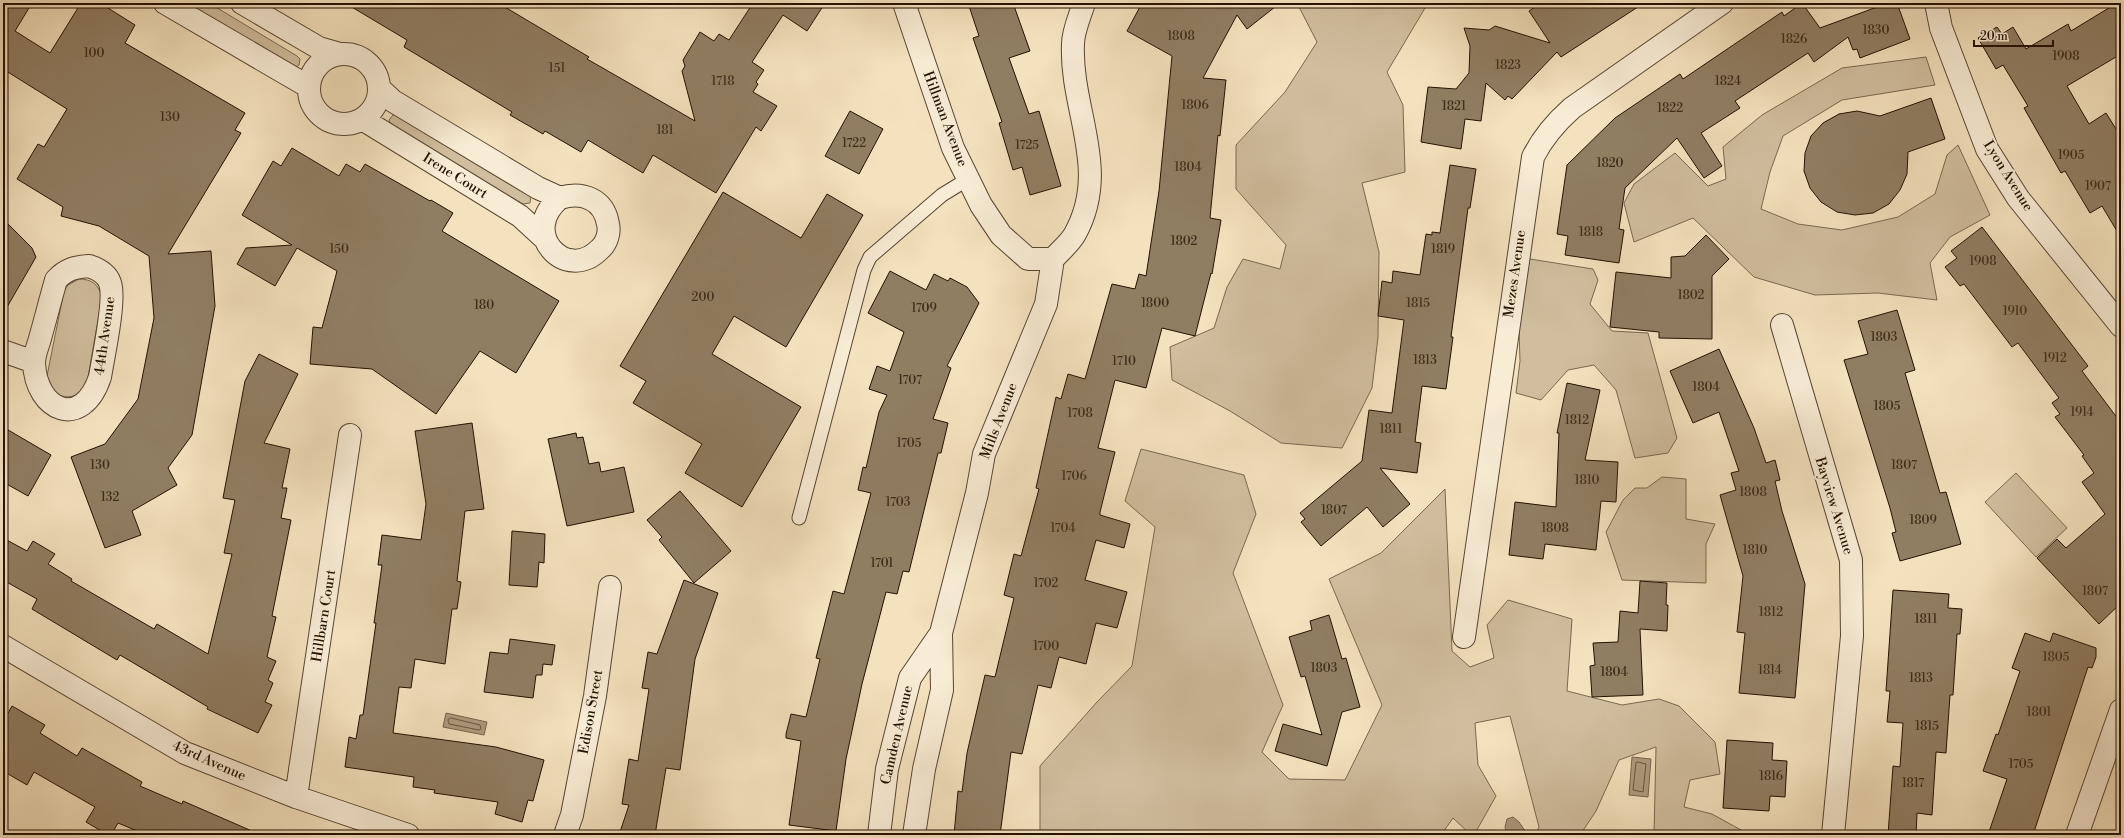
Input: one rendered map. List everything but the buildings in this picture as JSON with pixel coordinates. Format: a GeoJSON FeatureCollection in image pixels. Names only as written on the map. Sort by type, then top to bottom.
{"type":"FeatureCollection","features":[{"type":"Feature","properties":{"kind":"street"},"geometry":{"type":"LineString","coordinates":[[165,3],[309,87]]}},
{"type":"Feature","properties":{"kind":"street"},"geometry":{"type":"LineString","coordinates":[[242,3],[318,48],[340,54],[351,55],[366,63],[376,76],[379,88],[377,99],[372,111],[362,119],[350,124],[337,124],[326,119],[313,105],[309,87],[312,74],[319,64],[340,54]]}},
{"type":"Feature","properties":{"kind":"street","name":"Hillman Avenue"},"geometry":{"type":"LineString","coordinates":[[904,3],[953,148],[981,205],[1002,235],[1028,259],[1053,259]]}},
{"type":"Feature","properties":{"kind":"street"},"geometry":{"type":"LineString","coordinates":[[1053,259],[1074,234],[1089,201],[1090,156],[1075,85],[1073,43],[1084,3]]}},
{"type":"Feature","properties":{"kind":"street","name":"Mezes Avenue"},"geometry":{"type":"LineString","coordinates":[[1464,637],[1533,157],[1541,140],[1550,128],[1572,108],[1722,3]]}},
{"type":"Feature","properties":{"kind":"street","name":"Lyon Avenue"},"geometry":{"type":"LineString","coordinates":[[1936,3],[1941,28],[1987,149],[2018,198],[2121,326]]}},
{"type":"Feature","properties":{"kind":"street"},"geometry":{"type":"LineString","coordinates":[[379,88],[393,101],[538,188],[560,198],[551,206],[545,215],[542,226],[544,238]]}},
{"type":"Feature","properties":{"kind":"street","name":"Irene Court"},"geometry":{"type":"LineString","coordinates":[[362,119],[520,216],[544,238],[548,247],[565,260],[586,260],[603,247],[609,227],[607,217],[601,207],[592,199],[582,195],[570,195],[560,198]]}},
{"type":"Feature","properties":{"kind":"street","name":"Mills Avenue"},"geometry":{"type":"LineString","coordinates":[[941,633],[977,493],[984,454],[1046,304],[1053,259]]}},
{"type":"Feature","properties":{"kind":"street","name":"44th Avenue"},"geometry":{"type":"LineString","coordinates":[[89,266],[100,271],[110,282],[112,296],[100,377],[96,390],[89,400],[78,408],[65,410],[48,403],[40,389],[34,362],[56,280],[64,271],[74,267],[89,266]]}},
{"type":"Feature","properties":{"kind":"street","name":"Bayview Avenue"},"geometry":{"type":"LineString","coordinates":[[1782,325],[1851,560],[1852,636],[1833,835]]}},
{"type":"Feature","properties":{"kind":"street"},"geometry":{"type":"LineString","coordinates":[[3,351],[34,362]]}},
{"type":"Feature","properties":{"kind":"street","name":"Hillbarn Court"},"geometry":{"type":"LineString","coordinates":[[296,798],[350,435]]}},
{"type":"Feature","properties":{"kind":"street","name":"Edison Street"},"geometry":{"type":"LineString","coordinates":[[565,835],[572,815],[595,696],[610,588]]}},
{"type":"Feature","properties":{"kind":"street"},"geometry":{"type":"LineString","coordinates":[[914,835],[924,769],[942,690],[941,633]]}},
{"type":"Feature","properties":{"kind":"street","name":"Camden Avenue"},"geometry":{"type":"LineString","coordinates":[[879,835],[887,769],[910,678],[941,633]]}},
{"type":"Feature","properties":{"kind":"street","name":"43rd Avenue"},"geometry":{"type":"LineString","coordinates":[[3,646],[185,753],[296,798],[408,835]]}},
{"type":"Feature","properties":{"kind":"street"},"geometry":{"type":"LineString","coordinates":[[2077,835],[2121,710]]}},
{"type":"Feature","properties":{"kind":"lane"},"geometry":{"type":"LineString","coordinates":[[799,518],[864,270],[870,256],[942,195],[968,179]]}},
{"type":"Feature","properties":{"kind":"shaded area"},"geometry":{"type":"Polygon","coordinates":[[[183,3],[209,3],[297,56],[300,59],[299,65],[296,67],[183,3]]]}},
{"type":"Feature","properties":{"kind":"shaded area"},"geometry":{"type":"Polygon","coordinates":[[[1297,3],[1428,3],[1387,72],[1403,105],[1405,172],[1362,183],[1379,252],[1378,337],[1372,388],[1342,448],[1281,443],[1230,411],[1172,380],[1170,347],[1214,328],[1227,287],[1243,259],[1280,269],[1286,245],[1236,189],[1236,145],[1285,92],[1317,42],[1297,3]]]}},
{"type":"Feature","properties":{"kind":"shaded area"},"geometry":{"type":"Polygon","coordinates":[[[1926,57],[1935,85],[1842,100],[1783,136],[1770,172],[1761,209],[1798,224],[1842,230],[1898,217],[1935,194],[1947,155],[1958,145],[1990,215],[1950,237],[1930,263],[1937,300],[1878,293],[1815,295],[1754,277],[1693,218],[1634,242],[1624,203],[1634,184],[1675,153],[1708,186],[1726,179],[1723,147],[1762,115],[1842,68],[1926,57]]]}},
{"type":"Feature","properties":{"kind":"shaded area"},"geometry":{"type":"Polygon","coordinates":[[[393,115],[397,115],[531,196],[530,203],[523,204],[392,127],[389,120],[393,115]]]}},
{"type":"Feature","properties":{"kind":"shaded area"},"geometry":{"type":"Polygon","coordinates":[[[1530,259],[1593,269],[1598,280],[1590,304],[1612,331],[1648,333],[1677,438],[1668,453],[1635,458],[1616,390],[1594,365],[1568,370],[1541,400],[1516,393],[1520,361],[1518,299],[1530,259]]]}},
{"type":"Feature","properties":{"kind":"shaded area"},"geometry":{"type":"Polygon","coordinates":[[[79,279],[88,280],[97,286],[102,297],[87,383],[81,392],[69,397],[55,394],[47,376],[64,291],[68,285],[79,279]]]}},
{"type":"Feature","properties":{"kind":"shaded area"},"geometry":{"type":"Polygon","coordinates":[[[1141,449],[1244,475],[1256,514],[1233,573],[1283,705],[1262,752],[1289,779],[1345,780],[1382,705],[1329,579],[1381,553],[1445,489],[1452,651],[1470,667],[1494,658],[1487,625],[1508,600],[1572,619],[1567,691],[1622,705],[1659,699],[1679,706],[1715,742],[1720,774],[1690,780],[1684,807],[1712,814],[1750,835],[1654,835],[1656,747],[1619,760],[1596,811],[1580,835],[1535,835],[1539,827],[1510,716],[1475,723],[1478,765],[1496,796],[1474,835],[1471,835],[1453,818],[1441,835],[1040,835],[1040,766],[1097,702],[1132,666],[1155,527],[1125,501],[1141,449]]]}},
{"type":"Feature","properties":{"kind":"shaded area"},"geometry":{"type":"Polygon","coordinates":[[[2016,473],[2067,528],[2036,557],[1985,502],[2016,473]]]}},
{"type":"Feature","properties":{"kind":"shaded area"},"geometry":{"type":"Polygon","coordinates":[[[1662,477],[1686,479],[1686,519],[1715,524],[1706,544],[1706,583],[1622,580],[1606,532],[1623,500],[1635,488],[1647,488],[1662,477]]]}},
{"type":"Feature","properties":{"kind":"water"},"geometry":{"type":"Polygon","coordinates":[[[446,713],[487,722],[484,735],[443,727],[446,713]]]}},
{"type":"Feature","properties":{"kind":"water"},"geometry":{"type":"Polygon","coordinates":[[[1632,757],[1651,759],[1648,797],[1629,795],[1632,757]]]}},
{"type":"Feature","properties":{"kind":"water"},"geometry":{"type":"Polygon","coordinates":[[[1513,817],[1519,822],[1528,835],[1507,835],[1505,827],[1507,819],[1513,817]]]}}]}
